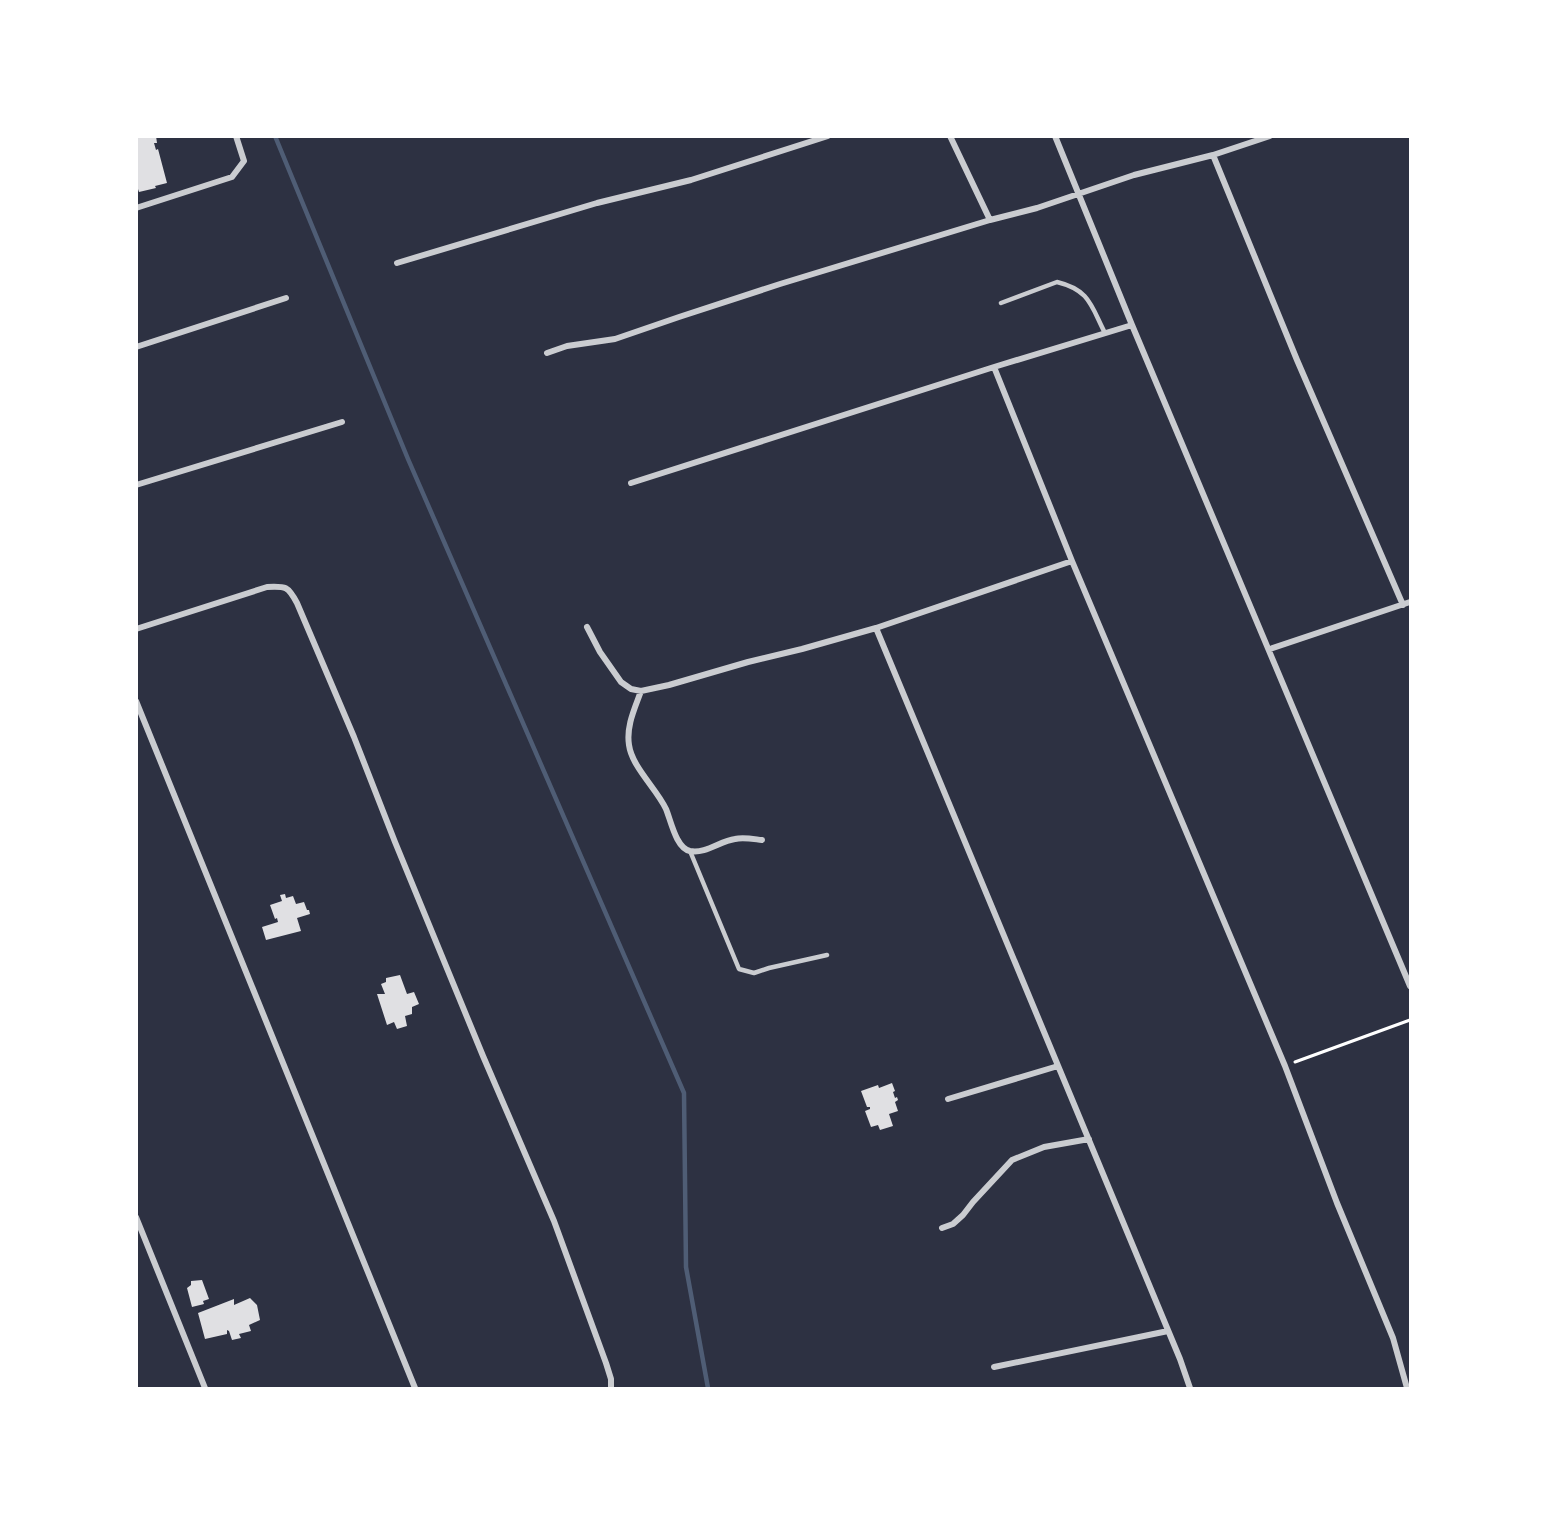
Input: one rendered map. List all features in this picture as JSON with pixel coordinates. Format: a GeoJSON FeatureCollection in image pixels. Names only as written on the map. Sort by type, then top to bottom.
{"type":"FeatureCollection","features":[{"type":"Feature","properties":{"kind":"street"},"geometry":{"type":"LineString","coordinates":[[136,208],[232,177],[244,161],[236,136]]}},
{"type":"Feature","properties":{"kind":"street"},"geometry":{"type":"LineString","coordinates":[[397,263],[597,203],[691,180],[828,136]]}},
{"type":"Feature","properties":{"kind":"street"},"geometry":{"type":"LineString","coordinates":[[950,136],[990,220]]}},
{"type":"Feature","properties":{"kind":"street"},"geometry":{"type":"LineString","coordinates":[[1055,136],[1410,986]]}},
{"type":"Feature","properties":{"kind":"street"},"geometry":{"type":"LineString","coordinates":[[547,353],[567,346],[615,339],[769,288],[1036,208],[1134,175],[1213,155],[1270,136]]}},
{"type":"Feature","properties":{"kind":"street"},"geometry":{"type":"LineString","coordinates":[[1213,155],[1403,605]]}},
{"type":"Feature","properties":{"kind":"street"},"geometry":{"type":"LineString","coordinates":[[136,347],[286,298]]}},
{"type":"Feature","properties":{"kind":"street"},"geometry":{"type":"LineString","coordinates":[[631,483],[1132,325]]}},
{"type":"Feature","properties":{"kind":"street"},"geometry":{"type":"LineString","coordinates":[[994,367],[1072,561],[1285,1066],[1336,1203],[1393,1338],[1407,1389]]}},
{"type":"Feature","properties":{"kind":"street"},"geometry":{"type":"LineString","coordinates":[[136,485],[342,422]]}},
{"type":"Feature","properties":{"kind":"street"},"geometry":{"type":"LineString","coordinates":[[587,627],[600,652],[621,682],[632,689],[641,691],[876,628],[1072,561]]}},
{"type":"Feature","properties":{"kind":"street"},"geometry":{"type":"LineString","coordinates":[[136,629],[267,587],[282,587],[290,590],[354,737],[483,1056],[554,1221],[606,1363],[611,1379],[611,1389]]}},
{"type":"Feature","properties":{"kind":"street"},"geometry":{"type":"LineString","coordinates":[[1270,649],[1410,602]]}},
{"type":"Feature","properties":{"kind":"street"},"geometry":{"type":"LineString","coordinates":[[876,628],[1180,1359],[1190,1389]]}},
{"type":"Feature","properties":{"kind":"street"},"geometry":{"type":"LineString","coordinates":[[641,691],[628,731],[628,745],[637,765],[662,802],[678,842],[690,851],[699,851],[734,839],[762,840]]}},
{"type":"Feature","properties":{"kind":"street"},"geometry":{"type":"LineString","coordinates":[[136,701],[415,1389]]}},
{"type":"Feature","properties":{"kind":"street"},"geometry":{"type":"LineString","coordinates":[[948,1099],[1059,1066]]}},
{"type":"Feature","properties":{"kind":"street"},"geometry":{"type":"LineString","coordinates":[[942,1228],[952,1224],[963,1215],[1012,1160],[1044,1147],[1089,1139]]}},
{"type":"Feature","properties":{"kind":"street"},"geometry":{"type":"LineString","coordinates":[[136,1217],[205,1389]]}},
{"type":"Feature","properties":{"kind":"street"},"geometry":{"type":"LineString","coordinates":[[994,1367],[1168,1330]]}},
{"type":"Feature","properties":{"kind":"lane"},"geometry":{"type":"LineString","coordinates":[[1001,303],[1057,282],[1066,284],[1076,288],[1087,298],[1105,333]]}},
{"type":"Feature","properties":{"kind":"lane"},"geometry":{"type":"LineString","coordinates":[[690,851],[739,969],[754,973],[827,955]]}},
{"type":"Feature","properties":{"kind":"path"},"geometry":{"type":"LineString","coordinates":[[1285,1066],[1410,1020]]}},
{"type":"Feature","properties":{"kind":"building"},"geometry":{"type":"Polygon","coordinates":[[[136,136],[156,136],[157,143],[154,143],[156,150],[158,149],[167,183],[139,192],[136,189],[136,136]]]}},
{"type":"Feature","properties":{"kind":"building"},"geometry":{"type":"Polygon","coordinates":[[[285,894],[286,898],[293,896],[296,904],[304,902],[310,914],[297,918],[301,931],[266,940],[262,927],[278,922],[270,905],[282,901],[280,895],[285,894]]]}},
{"type":"Feature","properties":{"kind":"building"},"geometry":{"type":"Polygon","coordinates":[[[400,975],[407,994],[414,992],[419,1004],[412,1007],[412,1014],[405,1016],[407,1026],[397,1029],[394,1022],[387,1025],[377,994],[385,994],[381,984],[386,982],[386,978],[400,975]]]}},
{"type":"Feature","properties":{"kind":"building"},"geometry":{"type":"Polygon","coordinates":[[[892,1083],[895,1098],[897,1097],[898,1100],[895,1102],[898,1111],[889,1114],[893,1126],[880,1130],[878,1125],[871,1127],[865,1111],[870,1107],[867,1107],[861,1091],[892,1083]]]}},
{"type":"Feature","properties":{"kind":"building"},"geometry":{"type":"Polygon","coordinates":[[[202,1280],[209,1299],[203,1301],[204,1304],[192,1307],[187,1288],[191,1285],[191,1281],[202,1280]]]}},
{"type":"Feature","properties":{"kind":"building"},"geometry":{"type":"Polygon","coordinates":[[[250,1298],[257,1305],[260,1320],[249,1325],[251,1331],[239,1334],[241,1338],[232,1340],[227,1330],[227,1334],[205,1339],[198,1313],[234,1299],[234,1305],[250,1298]]]}},
{"type":"Feature","properties":{"kind":"waterway"},"geometry":{"type":"LineString","coordinates":[[275,136],[408,459],[684,1093],[686,1267],[708,1388]]}}]}
